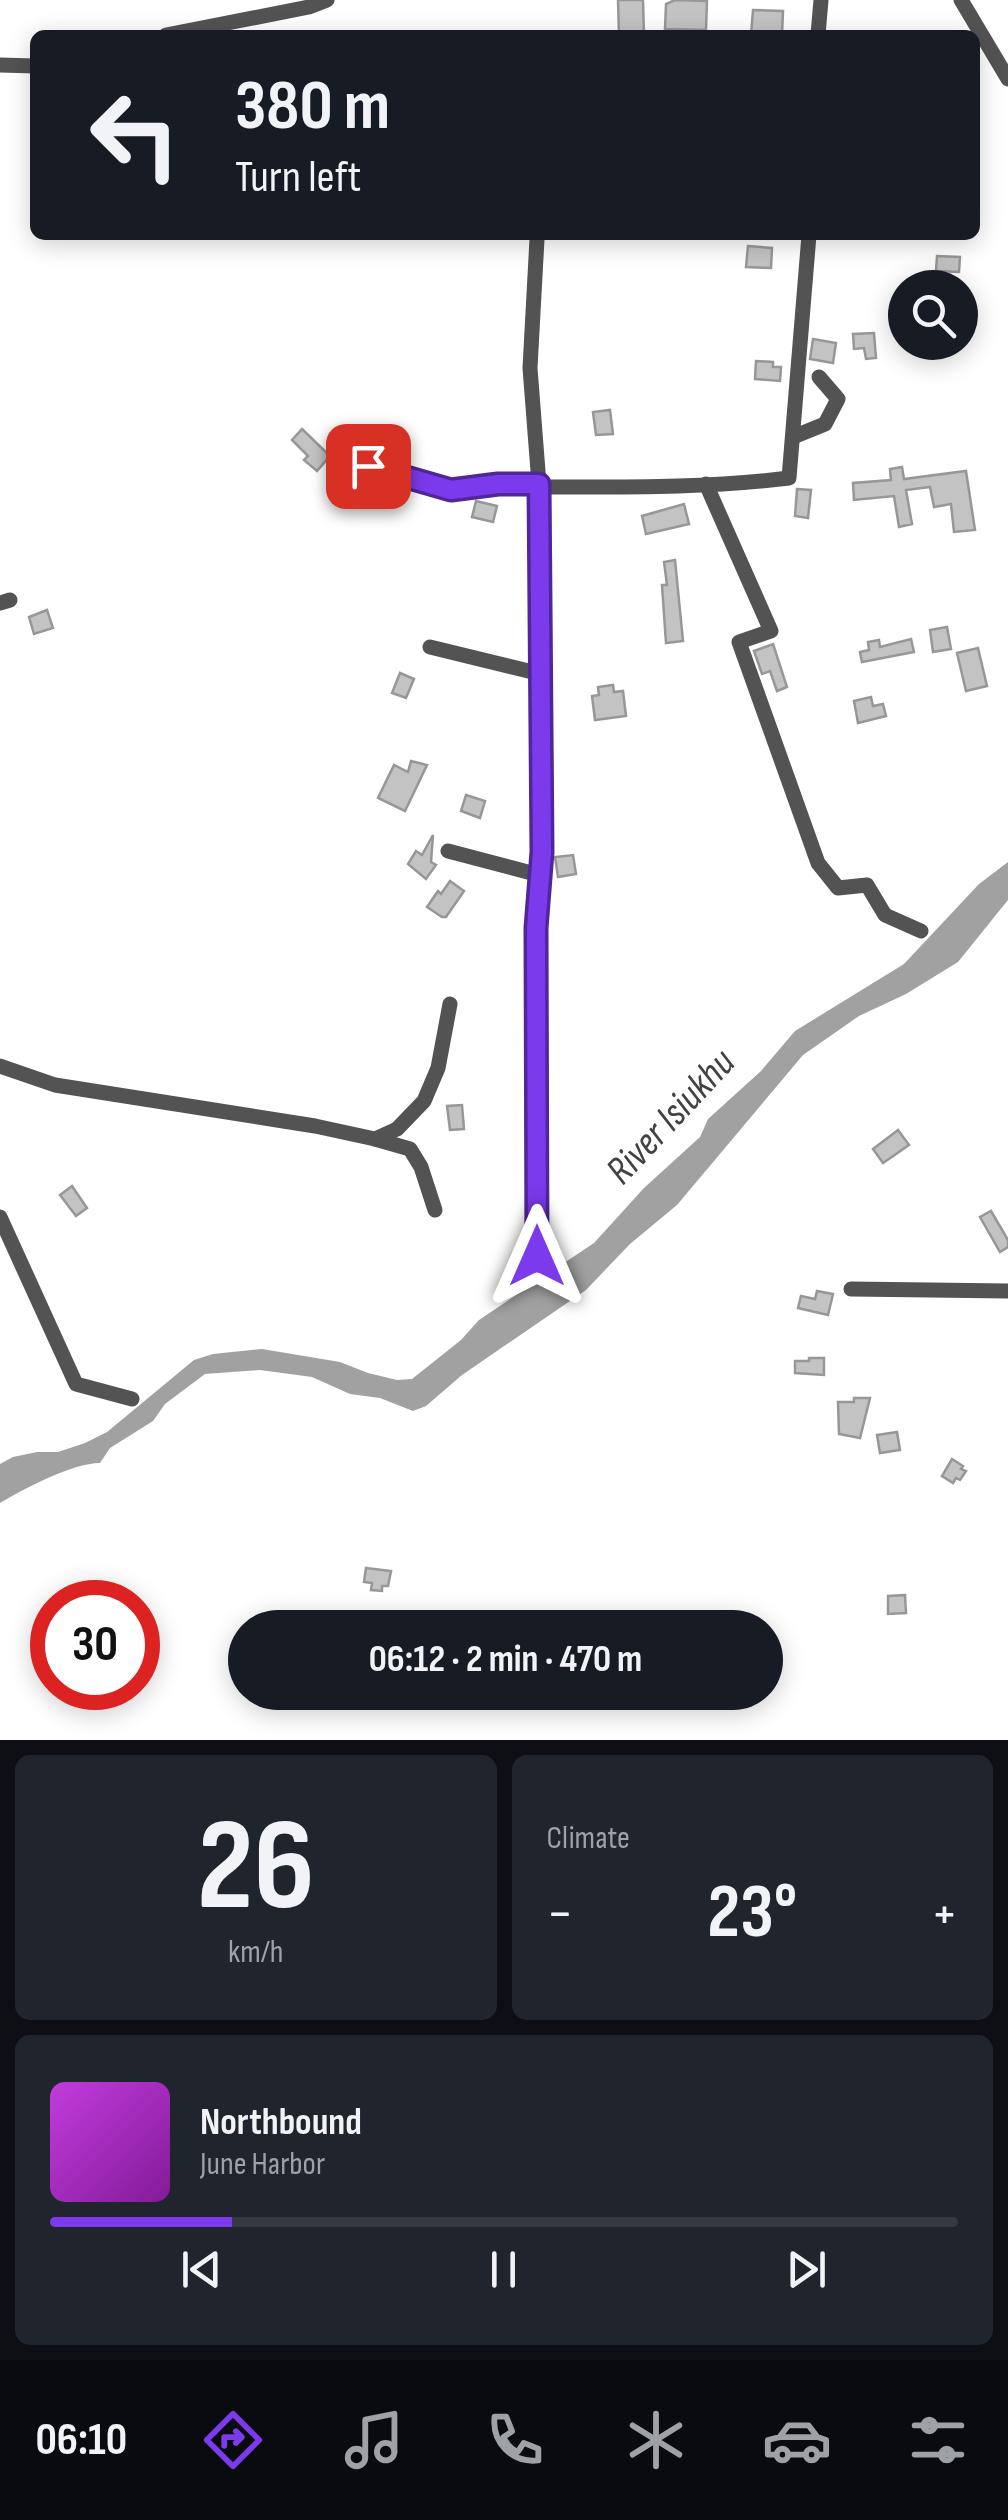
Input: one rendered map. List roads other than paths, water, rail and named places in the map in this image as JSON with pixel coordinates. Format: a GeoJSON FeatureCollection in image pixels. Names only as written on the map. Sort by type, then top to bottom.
{"type":"FeatureCollection","features":[{"type":"Feature","properties":{"kind":"street"},"geometry":{"type":"LineString","coordinates":[[192,30],[310,7],[327,0]]}},
{"type":"Feature","properties":{"kind":"street"},"geometry":{"type":"LineString","coordinates":[[819,30],[822,0]]}},
{"type":"Feature","properties":{"kind":"street"},"geometry":{"type":"LineString","coordinates":[[960,0],[978,30]]}},
{"type":"Feature","properties":{"kind":"street"},"geometry":{"type":"LineString","coordinates":[[980,33],[1008,80]]}},
{"type":"Feature","properties":{"kind":"street"},"geometry":{"type":"LineString","coordinates":[[0,65],[30,66]]}},
{"type":"Feature","properties":{"kind":"street"},"geometry":{"type":"LineString","coordinates":[[536,240],[530,368],[539,484],[542,674],[542,852],[536,928],[537,1256]]}},
{"type":"Feature","properties":{"kind":"street"},"geometry":{"type":"LineString","coordinates":[[368,466],[451,490],[498,484],[600,487],[789,478],[809,240]]}},
{"type":"Feature","properties":{"kind":"street"},"geometry":{"type":"LineString","coordinates":[[793,437],[825,424],[838,399],[819,377]]}},
{"type":"Feature","properties":{"kind":"street"},"geometry":{"type":"LineString","coordinates":[[706,484],[770,630],[739,642],[818,863],[838,888],[867,885],[885,915],[920,931]]}},
{"type":"Feature","properties":{"kind":"street"},"geometry":{"type":"LineString","coordinates":[[430,647],[542,674]]}},
{"type":"Feature","properties":{"kind":"street"},"geometry":{"type":"LineString","coordinates":[[448,851],[539,875]]}},
{"type":"Feature","properties":{"kind":"street"},"geometry":{"type":"LineString","coordinates":[[375,1139],[397,1128],[424,1102],[438,1068],[450,1004]]}},
{"type":"Feature","properties":{"kind":"street"},"geometry":{"type":"LineString","coordinates":[[0,1066],[55,1085],[315,1126],[410,1149],[421,1167],[436,1210]]}},
{"type":"Feature","properties":{"kind":"street"},"geometry":{"type":"LineString","coordinates":[[0,1217],[76,1384],[132,1399]]}},
{"type":"Feature","properties":{"kind":"street"},"geometry":{"type":"LineString","coordinates":[[851,1289],[1008,1291]]}},
{"type":"Feature","properties":{"kind":"water label","name":"River Isiukhu"},"geometry":{"type":"Point","coordinates":[671,1117]}}]}
